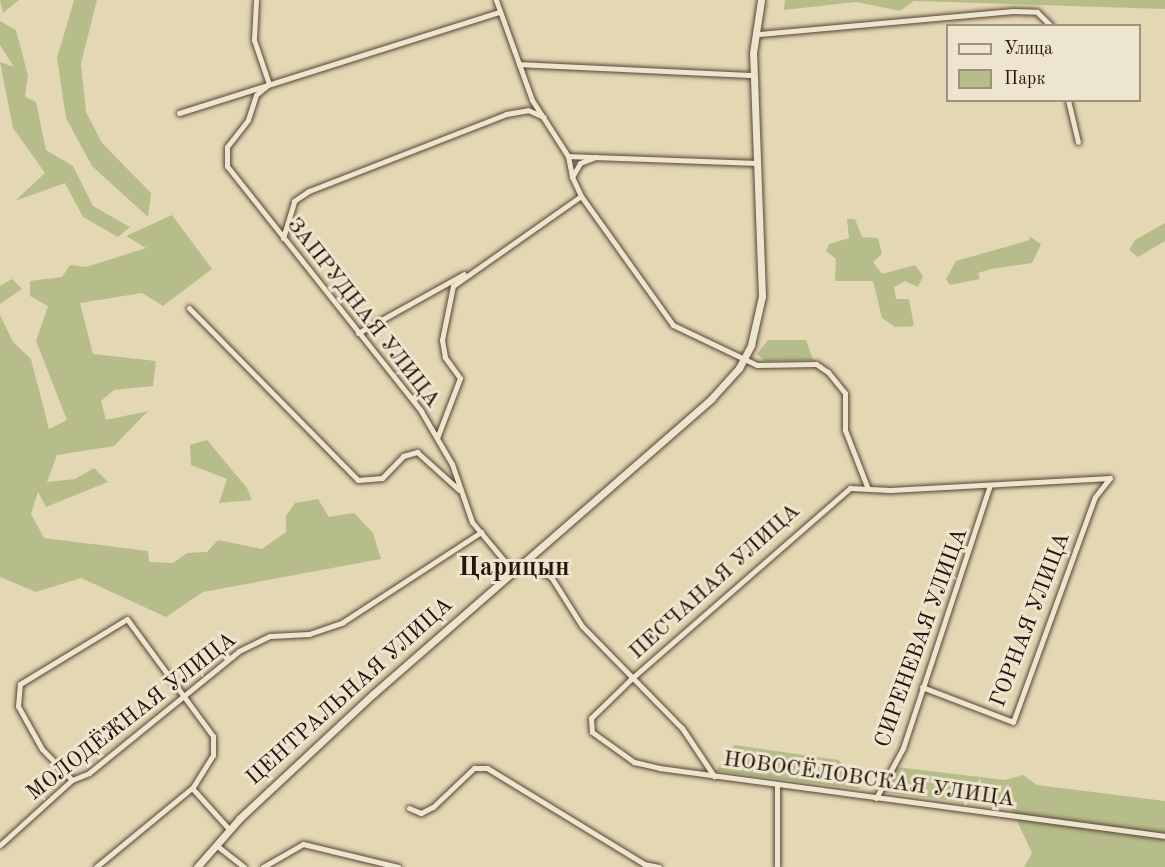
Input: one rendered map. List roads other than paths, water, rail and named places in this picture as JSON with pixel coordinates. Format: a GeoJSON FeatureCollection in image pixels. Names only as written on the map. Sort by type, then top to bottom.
{"type":"FeatureCollection","features":[{"type":"Feature","properties":{"kind":"street"},"geometry":{"type":"LineString","coordinates":[[256,0],[254,40],[269,84]]}},
{"type":"Feature","properties":{"kind":"street"},"geometry":{"type":"LineString","coordinates":[[496,0],[532,100],[568,156],[572,177],[581,196],[606,229],[632,274],[673,325],[767,367],[816,364],[845,393],[845,430],[868,489]]}},
{"type":"Feature","properties":{"kind":"street","name":"ЦЕНТРАЛЬНАЯ УЛИЦА"},"geometry":{"type":"LineString","coordinates":[[197,867],[229,829],[512,570],[711,399],[745,358],[762,296],[763,235],[755,163],[753,75],[761,0]]}},
{"type":"Feature","properties":{"kind":"street"},"geometry":{"type":"LineString","coordinates":[[759,34],[1013,11],[1037,12],[1049,24]]}},
{"type":"Feature","properties":{"kind":"street"},"geometry":{"type":"LineString","coordinates":[[179,113],[269,84],[418,42],[499,12]]}},
{"type":"Feature","properties":{"kind":"street"},"geometry":{"type":"LineString","coordinates":[[519,64],[753,75]]}},
{"type":"Feature","properties":{"kind":"street","name":"ЗАПРУДНАЯ УЛИЦА"},"geometry":{"type":"LineString","coordinates":[[269,84],[256,94],[248,120],[223,156],[437,438],[481,532],[512,570]]}},
{"type":"Feature","properties":{"kind":"street"},"geometry":{"type":"LineString","coordinates":[[1068,102],[1077,142]]}},
{"type":"Feature","properties":{"kind":"street"},"geometry":{"type":"LineString","coordinates":[[283,238],[294,201],[309,191],[506,114],[528,110],[544,117]]}},
{"type":"Feature","properties":{"kind":"street"},"geometry":{"type":"LineString","coordinates":[[568,156],[755,163]]}},
{"type":"Feature","properties":{"kind":"street"},"geometry":{"type":"LineString","coordinates":[[572,177],[580,163],[596,157]]}},
{"type":"Feature","properties":{"kind":"street"},"geometry":{"type":"LineString","coordinates":[[358,333],[468,272],[581,196]]}},
{"type":"Feature","properties":{"kind":"street"},"geometry":{"type":"LineString","coordinates":[[437,438],[460,378],[445,357],[442,340],[453,286],[468,272]]}},
{"type":"Feature","properties":{"kind":"street"},"geometry":{"type":"LineString","coordinates":[[189,308],[358,480],[382,478],[403,456],[417,452],[462,494]]}},
{"type":"Feature","properties":{"kind":"street","name":"ПЕСЧАНАЯ УЛИЦА"},"geometry":{"type":"LineString","coordinates":[[591,718],[631,679],[779,553],[809,519],[850,488],[990,485],[1110,478]]}},
{"type":"Feature","properties":{"kind":"street","name":"ГОРНАЯ УЛИЦА"},"geometry":{"type":"LineString","coordinates":[[922,687],[1013,722],[1095,497],[1110,478]]}},
{"type":"Feature","properties":{"kind":"street","name":"СИРЕНЕВАЯ УЛИЦА"},"geometry":{"type":"LineString","coordinates":[[876,798],[903,748],[922,687],[966,570],[990,485]]}},
{"type":"Feature","properties":{"kind":"street","name":"МОЛОДЁЖНАЯ УЛИЦА"},"geometry":{"type":"LineString","coordinates":[[0,845],[72,780],[89,773],[184,693],[239,651],[270,636],[309,634],[343,622],[481,532]]}},
{"type":"Feature","properties":{"kind":"street"},"geometry":{"type":"LineString","coordinates":[[522,561],[551,577],[582,626],[631,679],[682,728],[714,776]]}},
{"type":"Feature","properties":{"kind":"street"},"geometry":{"type":"LineString","coordinates":[[72,780],[42,749],[18,706],[20,684],[127,619],[184,693],[213,736],[213,755],[192,788],[96,867]]}},
{"type":"Feature","properties":{"kind":"street","name":"НОВОСЁЛОВСКАЯ УЛИЦА"},"geometry":{"type":"LineString","coordinates":[[591,718],[592,732],[634,762],[777,785],[1165,836]]}},
{"type":"Feature","properties":{"kind":"street"},"geometry":{"type":"LineString","coordinates":[[409,808],[421,813],[433,807],[474,768],[487,768],[644,864],[659,867]]}},
{"type":"Feature","properties":{"kind":"street"},"geometry":{"type":"LineString","coordinates":[[777,785],[777,867]]}},
{"type":"Feature","properties":{"kind":"street"},"geometry":{"type":"LineString","coordinates":[[192,788],[229,829]]}},
{"type":"Feature","properties":{"kind":"street"},"geometry":{"type":"LineString","coordinates":[[263,867],[303,844],[397,866]]}},
{"type":"Feature","properties":{"kind":"street"},"geometry":{"type":"LineString","coordinates":[[216,845],[244,867]]}},
{"type":"Feature","properties":{"kind":"district","name":"Царицын"},"geometry":{"type":"Point","coordinates":[514,569]}}]}
